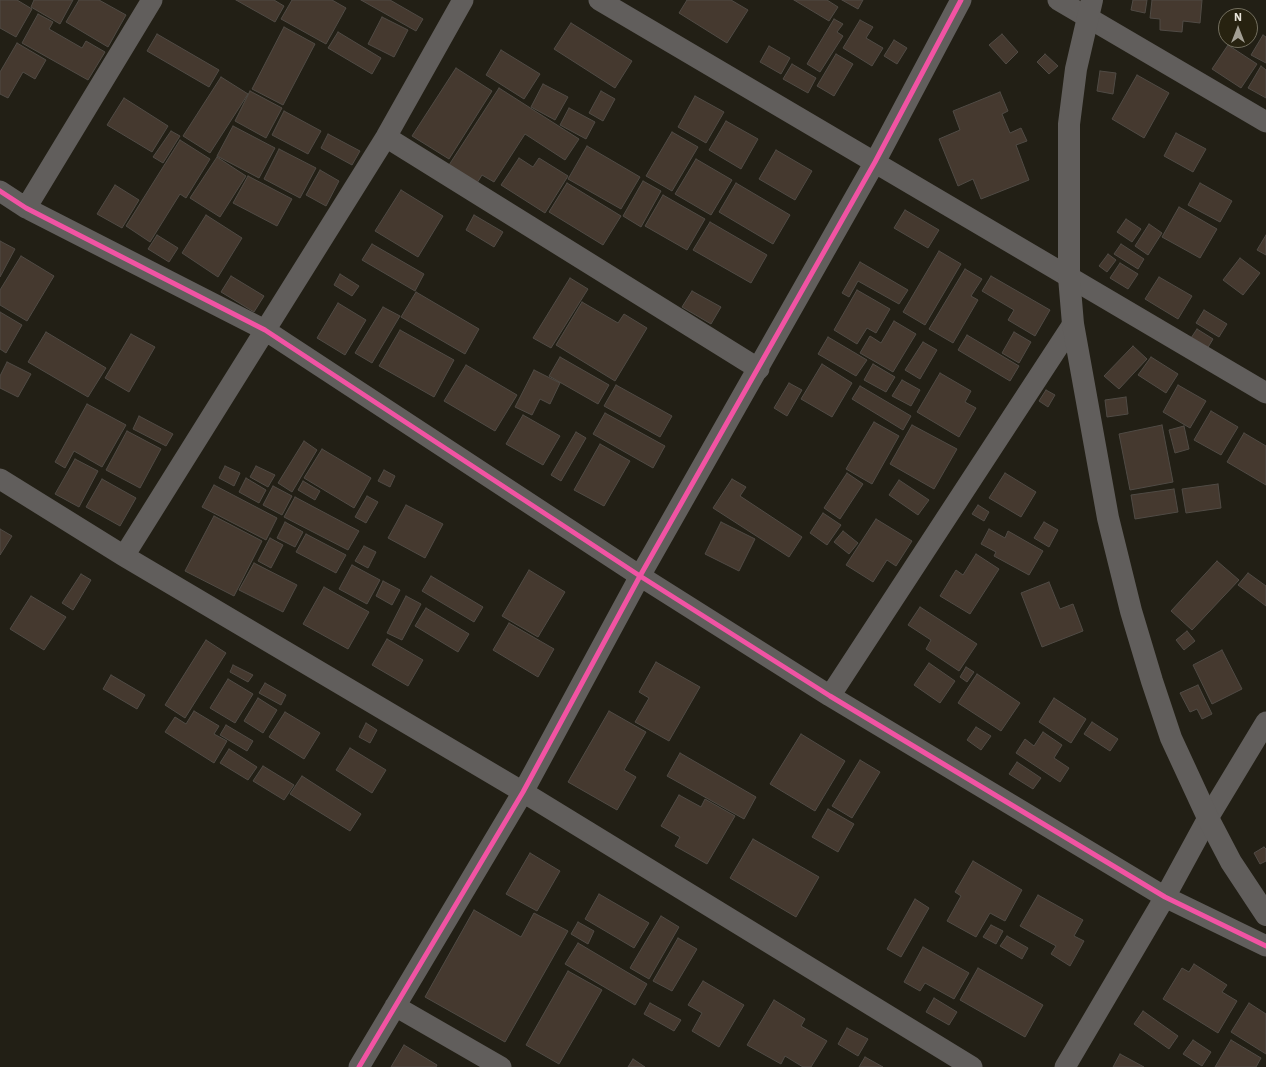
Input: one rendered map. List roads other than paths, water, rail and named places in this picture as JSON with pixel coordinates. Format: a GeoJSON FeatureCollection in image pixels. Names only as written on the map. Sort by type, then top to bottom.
{"type":"FeatureCollection","features":[{"type":"Feature","properties":{"kind":"street"},"geometry":{"type":"LineString","coordinates":[[26,208],[152,0]]}},
{"type":"Feature","properties":{"kind":"street"},"geometry":{"type":"LineString","coordinates":[[124,556],[386,137],[463,0]]}},
{"type":"Feature","properties":{"kind":"street"},"geometry":{"type":"LineString","coordinates":[[599,0],[1266,393]]}},
{"type":"Feature","properties":{"kind":"street"},"geometry":{"type":"LineString","coordinates":[[359,1067],[523,792],[640,576],[759,369],[875,162],[961,0]]}},
{"type":"Feature","properties":{"kind":"street"},"geometry":{"type":"LineString","coordinates":[[1058,0],[1090,9],[1266,122]]}},
{"type":"Feature","properties":{"kind":"street"},"geometry":{"type":"LineString","coordinates":[[1090,9],[1076,69],[1069,124],[1069,277],[1073,324],[1108,518],[1131,611],[1171,738],[1208,818],[1231,862],[1266,915]]}},
{"type":"Feature","properties":{"kind":"street"},"geometry":{"type":"LineString","coordinates":[[386,137],[759,369]]}},
{"type":"Feature","properties":{"kind":"street"},"geometry":{"type":"LineString","coordinates":[[0,191],[26,208],[265,330],[640,576],[830,696],[1165,897],[1266,946]]}},
{"type":"Feature","properties":{"kind":"street"},"geometry":{"type":"LineString","coordinates":[[830,696],[1073,324]]}},
{"type":"Feature","properties":{"kind":"street"},"geometry":{"type":"LineString","coordinates":[[0,479],[124,556],[523,792],[972,1067]]}},
{"type":"Feature","properties":{"kind":"street"},"geometry":{"type":"LineString","coordinates":[[1065,1067],[1165,897],[1208,818],[1266,722]]}},
{"type":"Feature","properties":{"kind":"street"},"geometry":{"type":"LineString","coordinates":[[395,1006],[501,1067]]}}]}
